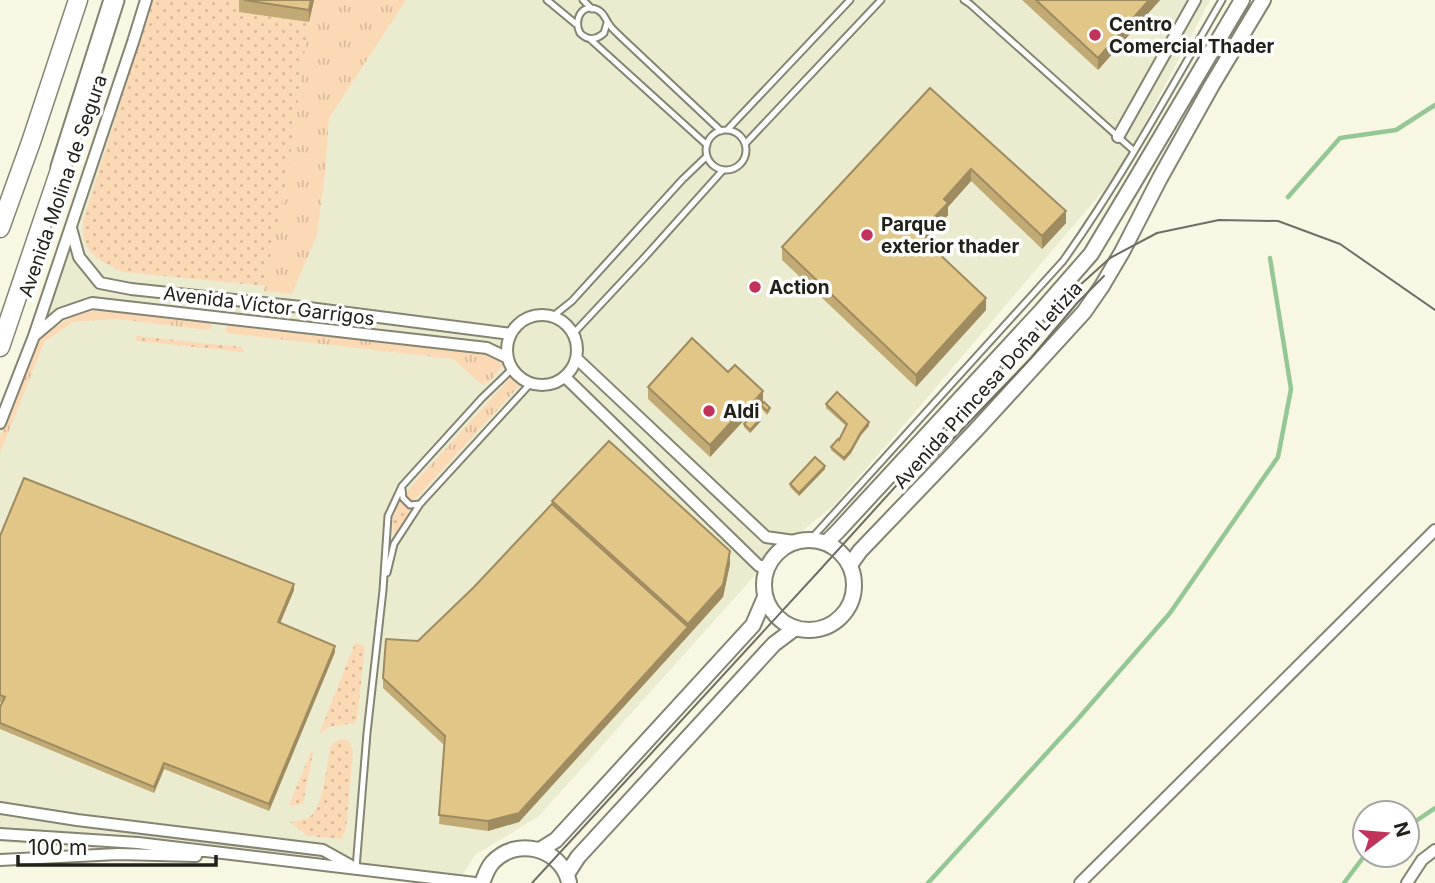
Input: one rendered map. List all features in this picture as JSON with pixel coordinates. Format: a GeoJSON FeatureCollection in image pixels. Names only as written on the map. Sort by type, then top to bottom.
{"type":"FeatureCollection","features":[{"type":"Feature","properties":{"kind":"highway"},"geometry":{"type":"LineString","coordinates":[[61,167],[114,0]]}},
{"type":"Feature","properties":{"kind":"main road"},"geometry":{"type":"LineString","coordinates":[[0,228],[78,0]]}},
{"type":"Feature","properties":{"kind":"main road","name":"Avenida Molina de Segura"},"geometry":{"type":"LineString","coordinates":[[0,347],[61,167]]}},
{"type":"Feature","properties":{"kind":"street","name":"Avenida Molina de Segura"},"geometry":{"type":"LineString","coordinates":[[0,423],[34,336],[146,0]]}},
{"type":"Feature","properties":{"kind":"street"},"geometry":{"type":"LineString","coordinates":[[1118,138],[1195,0]]}},
{"type":"Feature","properties":{"kind":"street","name":"Avenida Princesa Doña Letizia"},"geometry":{"type":"LineString","coordinates":[[826,543],[1091,254],[1241,0]]}},
{"type":"Feature","properties":{"kind":"street","name":"Avenida Princesa Doña Letizia"},"geometry":{"type":"LineString","coordinates":[[850,565],[860,551],[1067,332],[1096,295],[1136,228],[1160,178],[1212,85],[1263,0]]}},
{"type":"Feature","properties":{"kind":"street","name":"Avenida Víctor Garrigos"},"geometry":{"type":"LineString","coordinates":[[71,228],[79,257],[100,283],[131,289],[301,307],[511,334]]}},
{"type":"Feature","properties":{"kind":"street","name":"Avenida Víctor Garrigos"},"geometry":{"type":"LineString","coordinates":[[34,336],[60,314],[92,303],[487,348],[508,358]]}},
{"type":"Feature","properties":{"kind":"street"},"geometry":{"type":"LineString","coordinates":[[540,315],[552,317],[563,322],[573,334],[577,345],[576,358],[565,377],[542,386],[530,384],[512,369],[507,345],[518,324],[540,315]]}},
{"type":"Feature","properties":{"kind":"street"},"geometry":{"type":"LineString","coordinates":[[576,358],[766,537],[794,541],[811,538],[841,552],[854,576],[854,593],[843,614],[823,628],[807,631],[794,629],[779,620],[770,610],[765,597],[763,582],[766,566],[775,553],[794,541]]}},
{"type":"Feature","properties":{"kind":"street"},"geometry":{"type":"LineString","coordinates":[[565,377],[759,566],[766,566]]}},
{"type":"Feature","properties":{"kind":"street"},"geometry":{"type":"LineString","coordinates":[[1080,883],[1435,530]]}},
{"type":"Feature","properties":{"kind":"street"},"geometry":{"type":"LineString","coordinates":[[540,850],[556,840],[753,625],[765,597]]}},
{"type":"Feature","properties":{"kind":"street"},"geometry":{"type":"LineString","coordinates":[[568,878],[578,858],[774,644],[794,629]]}},
{"type":"Feature","properties":{"kind":"street"},"geometry":{"type":"LineString","coordinates":[[0,808],[323,850],[356,868]]}},
{"type":"Feature","properties":{"kind":"street"},"geometry":{"type":"LineString","coordinates":[[0,834],[138,843],[475,883]]}},
{"type":"Feature","properties":{"kind":"street"},"geometry":{"type":"LineString","coordinates":[[482,883],[493,862],[503,853],[527,848],[540,850],[556,859],[568,878]]}},
{"type":"Feature","properties":{"kind":"street"},"geometry":{"type":"LineString","coordinates":[[1407,883],[1422,860],[1435,850]]}},
{"type":"Feature","properties":{"kind":"street"},"geometry":{"type":"LineString","coordinates":[[0,860],[118,854],[277,859]]}},
{"type":"Feature","properties":{"kind":"lane"},"geometry":{"type":"LineString","coordinates":[[547,0],[576,24],[580,33],[590,39],[707,145]]}},
{"type":"Feature","properties":{"kind":"lane"},"geometry":{"type":"LineString","coordinates":[[583,0],[592,9],[603,13],[607,23],[724,130],[735,132],[741,137],[746,151],[744,159],[733,169],[723,170],[711,163],[707,156],[707,145],[712,136],[724,130],[850,0]]}},
{"type":"Feature","properties":{"kind":"lane"},"geometry":{"type":"LineString","coordinates":[[745,144],[881,0]]}},
{"type":"Feature","properties":{"kind":"lane"},"geometry":{"type":"LineString","coordinates":[[964,0],[1134,151]]}},
{"type":"Feature","properties":{"kind":"lane"},"geometry":{"type":"LineString","coordinates":[[811,538],[1063,261],[1134,151],[1222,0]]}},
{"type":"Feature","properties":{"kind":"lane"},"geometry":{"type":"LineString","coordinates":[[576,24],[579,15],[592,9]]}},
{"type":"Feature","properties":{"kind":"lane"},"geometry":{"type":"LineString","coordinates":[[590,39],[604,33],[607,23]]}},
{"type":"Feature","properties":{"kind":"lane"},"geometry":{"type":"LineString","coordinates":[[552,317],[572,301],[707,156]]}},
{"type":"Feature","properties":{"kind":"lane"},"geometry":{"type":"LineString","coordinates":[[573,334],[723,170]]}},
{"type":"Feature","properties":{"kind":"lane"},"geometry":{"type":"LineString","coordinates":[[356,868],[388,516],[402,486],[512,369]]}},
{"type":"Feature","properties":{"kind":"lane"},"geometry":{"type":"LineString","coordinates":[[383,590],[394,544],[420,504],[530,384]]}},
{"type":"Feature","properties":{"kind":"lane"},"geometry":{"type":"LineString","coordinates":[[402,486],[403,498],[410,505],[420,504]]}},
{"type":"Feature","properties":{"kind":"shaded area"},"geometry":{"type":"Polygon","coordinates":[[[140,0],[1210,0],[1119,172],[897,433],[834,505],[775,553],[538,817],[475,855],[462,876],[0,842],[0,407],[50,282],[140,0]]]}},
{"type":"Feature","properties":{"kind":"green space"},"geometry":{"type":"Polygon","coordinates":[[[153,0],[243,0],[239,12],[309,22],[289,168],[265,286],[123,272],[99,260],[86,245],[83,221],[153,0]]]}},
{"type":"Feature","properties":{"kind":"green space"},"geometry":{"type":"Polygon","coordinates":[[[314,0],[406,0],[329,118],[317,235],[292,294],[264,291],[289,168],[314,0]]]}},
{"type":"Feature","properties":{"kind":"green space"},"geometry":{"type":"Polygon","coordinates":[[[102,309],[208,321],[212,326],[208,330],[116,319],[73,322],[44,342],[0,453],[0,436],[32,355],[43,335],[74,315],[102,309]]]}},
{"type":"Feature","properties":{"kind":"green space"},"geometry":{"type":"Polygon","coordinates":[[[227,323],[492,354],[506,362],[489,382],[482,384],[453,359],[226,333],[227,323]]]}},
{"type":"Feature","properties":{"kind":"green space"},"geometry":{"type":"Polygon","coordinates":[[[137,336],[241,347],[244,350],[137,341],[137,336]]]}},
{"type":"Feature","properties":{"kind":"green space"},"geometry":{"type":"Polygon","coordinates":[[[513,375],[522,383],[417,497],[413,500],[408,498],[407,491],[513,375]]]}},
{"type":"Feature","properties":{"kind":"green space"},"geometry":{"type":"Polygon","coordinates":[[[400,498],[406,507],[414,508],[394,535],[392,522],[400,498]]]}},
{"type":"Feature","properties":{"kind":"green space"},"geometry":{"type":"Polygon","coordinates":[[[355,643],[365,646],[357,719],[354,723],[329,727],[319,734],[355,643]]]}},
{"type":"Feature","properties":{"kind":"green space"},"geometry":{"type":"Polygon","coordinates":[[[342,739],[349,741],[353,751],[346,830],[341,839],[308,836],[290,822],[307,818],[316,810],[322,794],[330,748],[334,742],[342,739]]]}},
{"type":"Feature","properties":{"kind":"green space"},"geometry":{"type":"Polygon","coordinates":[[[311,752],[313,753],[303,803],[289,805],[311,752]]]}},
{"type":"Feature","properties":{"kind":"building"},"geometry":{"type":"Polygon","coordinates":[[[244,0],[311,0],[309,10],[244,0]]]}},
{"type":"Feature","properties":{"kind":"building","name":"Centro Comercial Thader"},"geometry":{"type":"Polygon","coordinates":[[[1036,0],[1149,0],[1098,58],[1036,0]]]}},
{"type":"Feature","properties":{"kind":"building","name":"Parque exterior thader"},"geometry":{"type":"Polygon","coordinates":[[[930,88],[1066,211],[1042,236],[971,169],[944,199],[948,203],[918,234],[986,298],[916,375],[782,247],[930,88]]]}},
{"type":"Feature","properties":{"kind":"building","name":"Aldi"},"geometry":{"type":"Polygon","coordinates":[[[692,338],[728,372],[735,365],[763,391],[710,445],[648,387],[692,338]]]}},
{"type":"Feature","properties":{"kind":"building"},"geometry":{"type":"Polygon","coordinates":[[[837,392],[869,422],[844,458],[831,447],[839,440],[847,424],[826,404],[837,392]]]}},
{"type":"Feature","properties":{"kind":"building"},"geometry":{"type":"Polygon","coordinates":[[[764,402],[770,408],[767,411],[761,405],[764,402]]]}},
{"type":"Feature","properties":{"kind":"building"},"geometry":{"type":"Polygon","coordinates":[[[755,412],[761,418],[750,430],[744,424],[755,412]]]}},
{"type":"Feature","properties":{"kind":"building"},"geometry":{"type":"Polygon","coordinates":[[[609,441],[730,551],[723,585],[688,624],[552,501],[609,441]]]}},
{"type":"Feature","properties":{"kind":"building"},"geometry":{"type":"Polygon","coordinates":[[[815,457],[825,466],[799,493],[790,484],[815,457]]]}},
{"type":"Feature","properties":{"kind":"building"},"geometry":{"type":"Polygon","coordinates":[[[24,478],[294,584],[278,622],[335,646],[269,804],[164,763],[154,787],[0,723],[0,707],[5,697],[0,695],[0,536],[24,478]]]}},
{"type":"Feature","properties":{"kind":"building"},"geometry":{"type":"Polygon","coordinates":[[[552,504],[688,627],[519,813],[488,821],[439,815],[445,736],[383,678],[386,639],[418,641],[474,587],[552,504]]]}},
{"type":"Feature","properties":{"kind":"waterway"},"geometry":{"type":"LineString","coordinates":[[1288,197],[1340,138],[1396,130],[1435,105]]}},
{"type":"Feature","properties":{"kind":"waterway"},"geometry":{"type":"LineString","coordinates":[[928,883],[1170,613],[1278,457],[1291,389],[1270,258]]}},
{"type":"Feature","properties":{"kind":"waterway"},"geometry":{"type":"LineString","coordinates":[[1421,818],[1435,808]]}},
{"type":"Feature","properties":{"kind":"waterway"},"geometry":{"type":"LineString","coordinates":[[1344,883],[1354,869]]}},
{"type":"Feature","properties":{"kind":"tram line"},"geometry":{"type":"LineString","coordinates":[[532,883],[1069,295],[1110,258],[1157,233],[1219,220],[1278,221],[1340,244],[1435,310]]}},
{"type":"Feature","properties":{"kind":"tram line"},"geometry":{"type":"LineString","coordinates":[[923,470],[1030,359],[1078,302],[1104,276]]}},
{"type":"Feature","properties":{"kind":"place","name":"Centro Comercial Thader"},"geometry":{"type":"Point","coordinates":[1095,35]}},
{"type":"Feature","properties":{"kind":"place","name":"Parque exterior thader"},"geometry":{"type":"Point","coordinates":[867,235]}},
{"type":"Feature","properties":{"kind":"place","name":"Action"},"geometry":{"type":"Point","coordinates":[755,287]}},
{"type":"Feature","properties":{"kind":"place","name":"Aldi"},"geometry":{"type":"Point","coordinates":[709,411]}}]}
